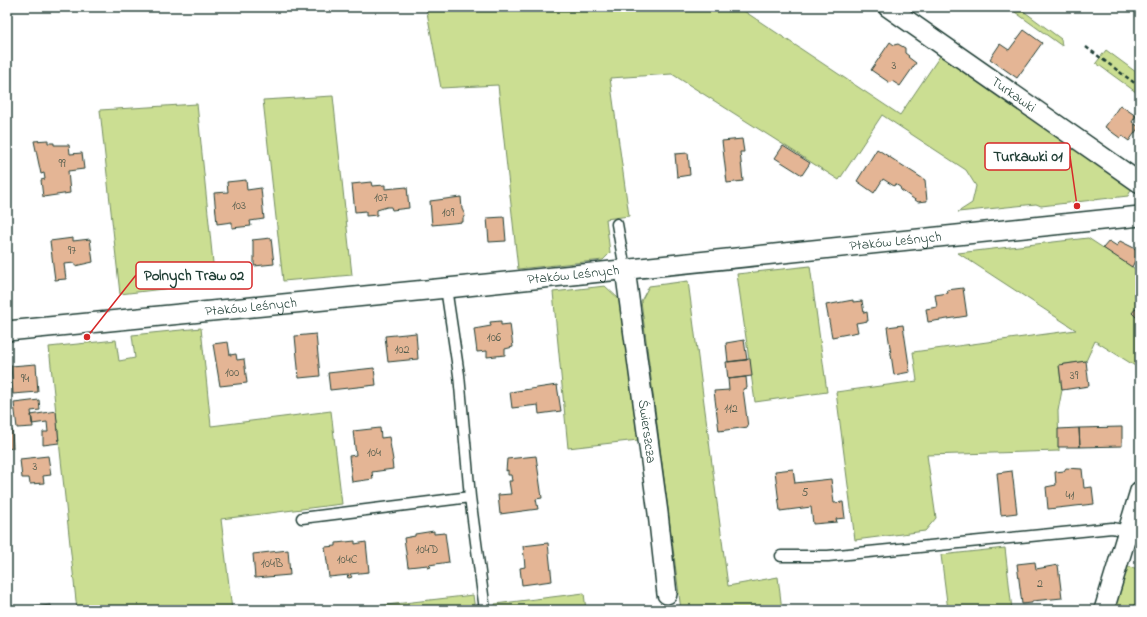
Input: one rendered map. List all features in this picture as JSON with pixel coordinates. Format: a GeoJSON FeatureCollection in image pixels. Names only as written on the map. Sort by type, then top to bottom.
{"type":"FeatureCollection","features":[{"type":"Feature","properties":{"kind":"street","name":"Turkawki"},"geometry":{"type":"LineString","coordinates":[[888,7],[1140,183]]}},
{"type":"Feature","properties":{"kind":"street","name":"Ptaków Leśnych"},"geometry":{"type":"LineString","coordinates":[[7,331],[446,288],[1140,216]]}},
{"type":"Feature","properties":{"kind":"street","name":"Świerszcza"},"geometry":{"type":"LineString","coordinates":[[625,269],[658,513],[667,594]]}},
{"type":"Feature","properties":{"kind":"street"},"geometry":{"type":"LineString","coordinates":[[1104,610],[1140,491]]}},
{"type":"Feature","properties":{"kind":"lane"},"geometry":{"type":"LineString","coordinates":[[617,224],[625,269]]}},
{"type":"Feature","properties":{"kind":"lane"},"geometry":{"type":"LineString","coordinates":[[446,288],[459,375],[470,497],[485,610]]}},
{"type":"Feature","properties":{"kind":"lane"},"geometry":{"type":"LineString","coordinates":[[302,518],[470,497]]}},
{"type":"Feature","properties":{"kind":"lane"},"geometry":{"type":"LineString","coordinates":[[781,556],[828,556],[1112,528],[1128,531]]}},
{"type":"Feature","properties":{"kind":"path"},"geometry":{"type":"LineString","coordinates":[[1086,47],[1140,87]]}},
{"type":"Feature","properties":{"kind":"green space"},"geometry":{"type":"Polygon","coordinates":[[[426,7],[738,7],[900,115],[940,56],[955,66],[957,64],[1133,186],[1128,196],[1041,206],[1036,204],[958,212],[972,203],[976,186],[966,170],[882,115],[839,180],[672,74],[610,78],[629,216],[606,219],[610,253],[603,260],[518,269],[498,85],[441,88],[426,7]]]}},
{"type":"Feature","properties":{"kind":"green space"},"geometry":{"type":"Polygon","coordinates":[[[1008,7],[1018,7],[1061,39],[1062,46],[1008,7]]]}},
{"type":"Feature","properties":{"kind":"green space"},"geometry":{"type":"Polygon","coordinates":[[[1106,50],[1140,75],[1140,95],[1096,63],[1106,50]]]}},
{"type":"Feature","properties":{"kind":"green space"},"geometry":{"type":"Polygon","coordinates":[[[333,96],[352,275],[283,281],[263,100],[333,96]]]}},
{"type":"Feature","properties":{"kind":"green space"},"geometry":{"type":"Polygon","coordinates":[[[197,104],[215,283],[120,294],[100,110],[197,104]]]}},
{"type":"Feature","properties":{"kind":"green space"},"geometry":{"type":"Polygon","coordinates":[[[1088,238],[1140,272],[1140,369],[1095,341],[1086,361],[1059,365],[1062,390],[1058,411],[1059,451],[927,455],[936,518],[925,531],[855,540],[836,392],[917,381],[913,352],[1076,330],[958,253],[1088,238]]]}},
{"type":"Feature","properties":{"kind":"green space"},"geometry":{"type":"Polygon","coordinates":[[[810,266],[827,392],[755,402],[737,274],[810,266]]]}},
{"type":"Feature","properties":{"kind":"green space"},"geometry":{"type":"Polygon","coordinates":[[[688,281],[728,586],[778,577],[782,610],[681,610],[641,301],[649,286],[688,281]]]}},
{"type":"Feature","properties":{"kind":"green space"},"geometry":{"type":"Polygon","coordinates":[[[605,286],[619,299],[638,440],[568,448],[553,292],[605,286]]]}},
{"type":"Feature","properties":{"kind":"green space"},"geometry":{"type":"Polygon","coordinates":[[[201,328],[211,426],[331,411],[342,504],[221,519],[232,610],[77,610],[49,347],[116,340],[119,361],[135,358],[132,335],[201,328]]]}},
{"type":"Feature","properties":{"kind":"green space"},"geometry":{"type":"Polygon","coordinates":[[[1005,548],[1012,610],[948,610],[941,555],[1005,548]]]}},
{"type":"Feature","properties":{"kind":"green space"},"geometry":{"type":"Polygon","coordinates":[[[1124,566],[1140,569],[1140,610],[1113,610],[1124,566]]]}},
{"type":"Feature","properties":{"kind":"green space"},"geometry":{"type":"Polygon","coordinates":[[[584,593],[586,610],[496,610],[495,604],[584,593]]]}},
{"type":"Feature","properties":{"kind":"green space"},"geometry":{"type":"Polygon","coordinates":[[[473,595],[475,610],[343,610],[473,595]]]}},
{"type":"Feature","properties":{"kind":"building"},"geometry":{"type":"Polygon","coordinates":[[[1024,30],[1042,43],[1017,78],[990,59],[1000,44],[1009,50],[1024,30]]]}},
{"type":"Feature","properties":{"kind":"building"},"geometry":{"type":"Polygon","coordinates":[[[890,42],[894,45],[898,44],[905,48],[905,53],[916,63],[900,86],[892,81],[890,83],[871,70],[890,42]]]}},
{"type":"Feature","properties":{"kind":"building"},"geometry":{"type":"Polygon","coordinates":[[[1120,105],[1136,116],[1132,122],[1139,127],[1129,141],[1122,136],[1120,138],[1105,127],[1120,105]]]}},
{"type":"Feature","properties":{"kind":"building"},"geometry":{"type":"Polygon","coordinates":[[[742,139],[744,152],[740,152],[743,181],[727,183],[722,141],[742,139]]]}},
{"type":"Feature","properties":{"kind":"building"},"geometry":{"type":"Polygon","coordinates":[[[48,140],[48,143],[54,143],[54,145],[69,145],[70,154],[82,153],[84,169],[68,171],[70,193],[43,197],[41,180],[45,179],[44,173],[41,174],[34,141],[48,140]]]}},
{"type":"Feature","properties":{"kind":"building"},"geometry":{"type":"Polygon","coordinates":[[[783,146],[810,163],[802,175],[775,158],[783,146]]]}},
{"type":"Feature","properties":{"kind":"building"},"geometry":{"type":"Polygon","coordinates":[[[877,149],[925,180],[927,201],[918,202],[901,190],[900,187],[895,184],[894,186],[883,179],[874,193],[857,181],[877,149]]]}},
{"type":"Feature","properties":{"kind":"building"},"geometry":{"type":"Polygon","coordinates":[[[688,153],[690,175],[677,177],[675,154],[688,153]]]}},
{"type":"Feature","properties":{"kind":"building"},"geometry":{"type":"Polygon","coordinates":[[[246,180],[247,190],[261,188],[264,219],[250,221],[251,226],[232,228],[232,222],[217,224],[214,193],[228,192],[227,182],[246,180]]]}},
{"type":"Feature","properties":{"kind":"building"},"geometry":{"type":"Polygon","coordinates":[[[371,182],[372,186],[385,185],[385,189],[407,187],[409,208],[392,210],[391,207],[387,207],[377,210],[377,215],[366,216],[366,211],[355,212],[352,184],[371,182]]]}},
{"type":"Feature","properties":{"kind":"building"},"geometry":{"type":"Polygon","coordinates":[[[461,197],[462,209],[465,215],[463,222],[432,225],[430,201],[461,197]]]}},
{"type":"Feature","properties":{"kind":"building"},"geometry":{"type":"Polygon","coordinates":[[[504,217],[506,241],[489,242],[487,218],[504,217]]]}},
{"type":"Feature","properties":{"kind":"building"},"geometry":{"type":"Polygon","coordinates":[[[73,238],[73,241],[90,239],[93,262],[75,266],[75,263],[64,264],[66,279],[55,280],[50,241],[73,238]]]}},
{"type":"Feature","properties":{"kind":"building"},"geometry":{"type":"Polygon","coordinates":[[[271,238],[274,264],[254,266],[254,249],[253,250],[252,240],[271,238]]]}},
{"type":"Feature","properties":{"kind":"building"},"geometry":{"type":"Polygon","coordinates":[[[1109,241],[1117,246],[1120,241],[1140,251],[1132,267],[1103,248],[1109,241]]]}},
{"type":"Feature","properties":{"kind":"building"},"geometry":{"type":"Polygon","coordinates":[[[963,288],[967,316],[928,322],[926,309],[937,307],[935,295],[948,293],[947,290],[963,288]]]}},
{"type":"Feature","properties":{"kind":"building"},"geometry":{"type":"Polygon","coordinates":[[[853,300],[853,302],[862,301],[864,313],[867,312],[868,321],[856,323],[858,332],[832,337],[826,305],[853,300]]]}},
{"type":"Feature","properties":{"kind":"building"},"geometry":{"type":"Polygon","coordinates":[[[1140,303],[1140,314],[1137,318],[1132,313],[1140,303]]]}},
{"type":"Feature","properties":{"kind":"building"},"geometry":{"type":"Polygon","coordinates":[[[501,321],[501,325],[510,324],[513,347],[505,349],[505,355],[487,357],[487,351],[477,352],[474,329],[491,326],[490,322],[501,321]]]}},
{"type":"Feature","properties":{"kind":"building"},"geometry":{"type":"Polygon","coordinates":[[[903,325],[910,372],[894,375],[887,327],[903,325]]]}},
{"type":"Feature","properties":{"kind":"building"},"geometry":{"type":"Polygon","coordinates":[[[416,333],[418,359],[388,362],[385,336],[416,333]]]}},
{"type":"Feature","properties":{"kind":"building"},"geometry":{"type":"Polygon","coordinates":[[[316,334],[320,376],[299,378],[295,336],[316,334]]]}},
{"type":"Feature","properties":{"kind":"building"},"geometry":{"type":"Polygon","coordinates":[[[744,340],[747,360],[728,362],[726,343],[744,340]]]}},
{"type":"Feature","properties":{"kind":"building"},"geometry":{"type":"Polygon","coordinates":[[[228,342],[230,355],[236,354],[237,360],[244,359],[247,383],[220,386],[213,344],[228,342]]]}},
{"type":"Feature","properties":{"kind":"building"},"geometry":{"type":"Polygon","coordinates":[[[750,359],[752,376],[728,379],[726,362],[750,359]]]}},
{"type":"Feature","properties":{"kind":"building"},"geometry":{"type":"Polygon","coordinates":[[[1086,361],[1089,386],[1062,390],[1059,365],[1086,361]]]}},
{"type":"Feature","properties":{"kind":"building"},"geometry":{"type":"Polygon","coordinates":[[[36,364],[38,392],[13,394],[11,366],[36,364]]]}},
{"type":"Feature","properties":{"kind":"building"},"geometry":{"type":"Polygon","coordinates":[[[374,368],[376,385],[330,390],[328,373],[374,368]]]}},
{"type":"Feature","properties":{"kind":"building"},"geometry":{"type":"Polygon","coordinates":[[[746,377],[747,388],[743,389],[748,427],[719,431],[714,391],[729,390],[728,379],[746,377]]]}},
{"type":"Feature","properties":{"kind":"building"},"geometry":{"type":"Polygon","coordinates":[[[557,385],[561,411],[539,414],[538,405],[512,408],[510,392],[557,385]]]}},
{"type":"Feature","properties":{"kind":"building"},"geometry":{"type":"Polygon","coordinates":[[[39,400],[40,410],[31,411],[33,427],[17,428],[14,403],[39,400]]]}},
{"type":"Feature","properties":{"kind":"building"},"geometry":{"type":"Polygon","coordinates":[[[56,411],[59,443],[43,445],[43,432],[48,432],[47,422],[32,424],[31,415],[56,411]]]}},
{"type":"Feature","properties":{"kind":"building"},"geometry":{"type":"Polygon","coordinates":[[[1122,427],[1122,446],[1080,447],[1079,428],[1122,427]]]}},
{"type":"Feature","properties":{"kind":"building"},"geometry":{"type":"Polygon","coordinates":[[[380,428],[381,438],[389,437],[393,469],[372,472],[373,479],[352,482],[349,456],[356,455],[353,431],[380,428]]]}},
{"type":"Feature","properties":{"kind":"building"},"geometry":{"type":"Polygon","coordinates":[[[1079,428],[1080,447],[1058,447],[1058,429],[1079,428]]]}},
{"type":"Feature","properties":{"kind":"building"},"geometry":{"type":"Polygon","coordinates":[[[7,430],[12,430],[13,448],[7,449],[7,430]]]}},
{"type":"Feature","properties":{"kind":"building"},"geometry":{"type":"Polygon","coordinates":[[[48,456],[51,475],[43,476],[44,483],[30,484],[29,478],[22,478],[20,459],[48,456]]]}},
{"type":"Feature","properties":{"kind":"building"},"geometry":{"type":"Polygon","coordinates":[[[536,456],[542,498],[536,499],[538,509],[500,514],[498,495],[511,494],[509,481],[512,481],[511,475],[508,475],[508,470],[506,471],[507,459],[536,456]]]}},
{"type":"Feature","properties":{"kind":"building"},"geometry":{"type":"Polygon","coordinates":[[[1066,468],[1082,469],[1084,488],[1092,487],[1094,504],[1048,509],[1046,487],[1056,485],[1055,472],[1064,471],[1066,468]]]}},
{"type":"Feature","properties":{"kind":"building"},"geometry":{"type":"Polygon","coordinates":[[[793,469],[795,483],[831,479],[834,503],[843,502],[845,518],[836,519],[837,522],[813,524],[811,507],[780,511],[775,471],[793,469]]]}},
{"type":"Feature","properties":{"kind":"building"},"geometry":{"type":"Polygon","coordinates":[[[1012,471],[1017,513],[1001,515],[997,473],[1012,471]]]}},
{"type":"Feature","properties":{"kind":"building"},"geometry":{"type":"Polygon","coordinates":[[[434,531],[434,534],[445,533],[449,562],[429,565],[431,567],[427,568],[428,565],[408,567],[404,538],[415,536],[415,534],[434,531]]]}},
{"type":"Feature","properties":{"kind":"building"},"geometry":{"type":"Polygon","coordinates":[[[355,541],[355,544],[366,542],[369,572],[350,574],[352,577],[349,578],[347,577],[349,575],[329,577],[325,547],[336,546],[336,543],[355,541]]]}},
{"type":"Feature","properties":{"kind":"building"},"geometry":{"type":"Polygon","coordinates":[[[548,543],[552,581],[522,585],[520,568],[525,567],[523,546],[548,543]]]}},
{"type":"Feature","properties":{"kind":"building"},"geometry":{"type":"Polygon","coordinates":[[[288,550],[290,575],[255,578],[253,554],[288,550]]]}},
{"type":"Feature","properties":{"kind":"building"},"geometry":{"type":"Polygon","coordinates":[[[1035,562],[1036,569],[1058,565],[1062,598],[1032,601],[1032,603],[1022,604],[1017,564],[1035,562]]]}},
{"type":"Feature","properties":{"kind":"building"},"geometry":{"type":"Polygon","coordinates":[[[51,605],[52,610],[33,610],[32,607],[51,605]]]}},
{"type":"Feature","properties":{"kind":"place","name":"Turkawki 01"},"geometry":{"type":"Point","coordinates":[1077,206]}},
{"type":"Feature","properties":{"kind":"place","name":"Polnych Traw 02"},"geometry":{"type":"Point","coordinates":[87,337]}}]}
